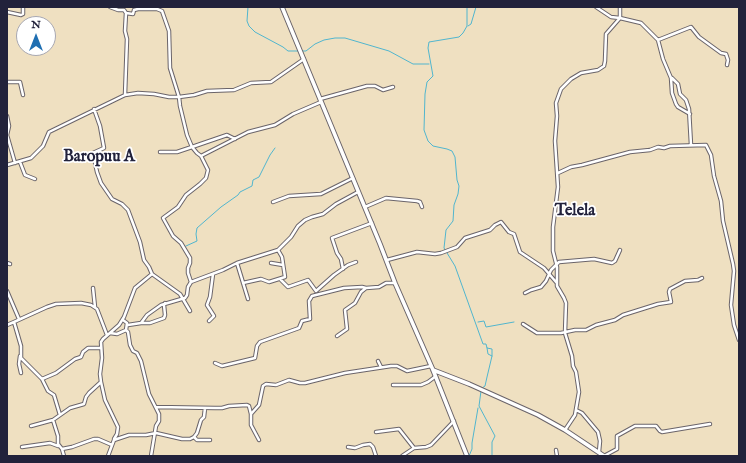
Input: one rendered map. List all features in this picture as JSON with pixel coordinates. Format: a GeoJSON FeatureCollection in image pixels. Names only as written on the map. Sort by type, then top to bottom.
{"type":"FeatureCollection","features":[{"type":"Feature","properties":{"kind":"street"},"geometry":{"type":"LineString","coordinates":[[7,12],[18,16],[22,15],[23,7]]}},
{"type":"Feature","properties":{"kind":"street"},"geometry":{"type":"LineString","coordinates":[[110,7],[118,10],[124,10],[126,13],[132,14],[136,9],[157,9],[162,11],[169,31],[170,68],[189,139],[192,147],[202,156],[208,170],[206,178],[186,195],[178,207],[163,218],[173,236],[181,243],[190,258],[188,268],[191,282]]}},
{"type":"Feature","properties":{"kind":"street"},"geometry":{"type":"LineString","coordinates":[[282,7],[395,282],[436,376],[467,456]]}},
{"type":"Feature","properties":{"kind":"street"},"geometry":{"type":"LineString","coordinates":[[596,7],[611,17],[641,23],[658,40],[671,78],[672,93],[676,106],[690,114]]}},
{"type":"Feature","properties":{"kind":"street"},"geometry":{"type":"LineString","coordinates":[[565,430],[575,416],[579,392],[576,372],[573,366],[572,356],[565,333],[566,303],[557,288],[556,265],[553,251],[558,173],[555,141],[557,116],[556,103],[558,93],[566,83],[577,75],[602,68],[605,61],[606,34],[620,18],[620,7]]}},
{"type":"Feature","properties":{"kind":"street"},"geometry":{"type":"LineString","coordinates":[[125,95],[127,40],[125,31],[126,13]]}},
{"type":"Feature","properties":{"kind":"street"},"geometry":{"type":"LineString","coordinates":[[658,40],[691,27],[699,37],[721,54],[726,54],[728,60],[727,65]]}},
{"type":"Feature","properties":{"kind":"street"},"geometry":{"type":"LineString","coordinates":[[7,165],[31,158],[43,146],[49,132],[125,95],[147,93],[169,97],[179,97],[207,91],[234,90],[251,83],[271,82],[304,59]]}},
{"type":"Feature","properties":{"kind":"street"},"geometry":{"type":"LineString","coordinates":[[671,78],[678,84],[680,94],[686,100],[690,114],[692,145]]}},
{"type":"Feature","properties":{"kind":"street"},"geometry":{"type":"LineString","coordinates":[[7,82],[20,82],[23,95]]}},
{"type":"Feature","properties":{"kind":"street"},"geometry":{"type":"LineString","coordinates":[[202,156],[248,132],[275,125],[320,100],[367,86],[375,86],[383,90],[394,87]]}},
{"type":"Feature","properties":{"kind":"street"},"geometry":{"type":"LineString","coordinates":[[94,109],[100,126],[104,148],[94,153],[97,172],[101,183],[112,200],[122,204],[128,210],[140,242],[144,260],[152,274],[158,280],[174,289],[183,299],[190,311]]}},
{"type":"Feature","properties":{"kind":"street"},"geometry":{"type":"LineString","coordinates":[[7,116],[9,126],[7,135],[15,163]]}},
{"type":"Feature","properties":{"kind":"street"},"geometry":{"type":"LineString","coordinates":[[160,152],[177,152],[227,135],[235,139]]}},
{"type":"Feature","properties":{"kind":"street"},"geometry":{"type":"LineString","coordinates":[[558,173],[571,167],[600,161],[630,152],[670,146],[706,145],[711,155],[713,170],[721,201],[723,221],[734,264],[731,304],[734,325],[739,340]]}},
{"type":"Feature","properties":{"kind":"street"},"geometry":{"type":"LineString","coordinates":[[20,162],[25,175],[35,179]]}},
{"type":"Feature","properties":{"kind":"street"},"geometry":{"type":"LineString","coordinates":[[273,202],[290,196],[321,194],[353,178]]}},
{"type":"Feature","properties":{"kind":"street"},"geometry":{"type":"LineString","coordinates":[[141,323],[147,315],[161,305],[183,299],[187,295],[188,287],[191,282],[213,274],[237,262],[278,250],[305,220],[323,214],[336,204],[358,192]]}},
{"type":"Feature","properties":{"kind":"street"},"geometry":{"type":"LineString","coordinates":[[365,207],[386,198],[417,201],[420,202],[422,207]]}},
{"type":"Feature","properties":{"kind":"street"},"geometry":{"type":"LineString","coordinates":[[387,260],[417,252],[435,254],[441,253],[458,247],[465,238],[490,230],[501,222],[509,232],[514,234],[520,252],[544,268],[556,283]]}},
{"type":"Feature","properties":{"kind":"street"},"geometry":{"type":"LineString","coordinates":[[343,269],[341,259],[337,253],[332,238],[372,223]]}},
{"type":"Feature","properties":{"kind":"street"},"geometry":{"type":"LineString","coordinates":[[243,283],[261,279],[269,282],[286,277],[282,256],[278,250]]}},
{"type":"Feature","properties":{"kind":"street"},"geometry":{"type":"LineString","coordinates":[[525,293],[541,287],[545,283],[551,270],[560,262],[595,259],[612,263],[615,261],[620,250]]}},
{"type":"Feature","properties":{"kind":"street"},"geometry":{"type":"LineString","coordinates":[[237,262],[248,299]]}},
{"type":"Feature","properties":{"kind":"street"},"geometry":{"type":"LineString","coordinates":[[215,363],[222,366],[255,358],[257,346],[260,342],[299,328],[302,321],[310,319],[309,300],[312,296],[330,277],[351,263],[356,262]]}},
{"type":"Feature","properties":{"kind":"street"},"geometry":{"type":"LineString","coordinates":[[271,264],[283,266]]}},
{"type":"Feature","properties":{"kind":"street"},"geometry":{"type":"LineString","coordinates":[[108,456],[117,434],[118,427],[105,400],[101,382],[101,342],[119,325],[135,288],[152,274]]}},
{"type":"Feature","properties":{"kind":"street"},"geometry":{"type":"LineString","coordinates":[[209,321],[214,316],[207,305],[210,297],[213,274]]}},
{"type":"Feature","properties":{"kind":"street"},"geometry":{"type":"LineString","coordinates":[[523,324],[536,333],[565,333],[575,330],[586,330],[596,325],[615,320],[623,315],[658,304],[671,302],[669,292],[670,289],[685,281],[695,281],[702,278]]}},
{"type":"Feature","properties":{"kind":"street"},"geometry":{"type":"LineString","coordinates":[[280,280],[288,287],[307,280],[311,282],[316,292]]}},
{"type":"Feature","properties":{"kind":"street"},"geometry":{"type":"LineString","coordinates":[[316,292],[344,288],[379,287],[386,283],[395,282]]}},
{"type":"Feature","properties":{"kind":"street"},"geometry":{"type":"LineString","coordinates":[[93,288],[95,306],[99,312],[107,335]]}},
{"type":"Feature","properties":{"kind":"street"},"geometry":{"type":"LineString","coordinates":[[337,336],[348,328],[345,315],[346,308],[353,305],[361,292],[366,288]]}},
{"type":"Feature","properties":{"kind":"street"},"geometry":{"type":"LineString","coordinates":[[7,291],[19,319]]}},
{"type":"Feature","properties":{"kind":"street"},"geometry":{"type":"LineString","coordinates":[[7,325],[41,308],[56,304],[81,303],[95,306]]}},
{"type":"Feature","properties":{"kind":"street"},"geometry":{"type":"LineString","coordinates":[[128,325],[150,323],[164,318],[165,303]]}},
{"type":"Feature","properties":{"kind":"street"},"geometry":{"type":"LineString","coordinates":[[122,320],[128,325]]}},
{"type":"Feature","properties":{"kind":"street"},"geometry":{"type":"LineString","coordinates":[[14,322],[21,346],[19,364],[21,373]]}},
{"type":"Feature","properties":{"kind":"street"},"geometry":{"type":"LineString","coordinates":[[110,333],[117,334],[126,330],[128,325]]}},
{"type":"Feature","properties":{"kind":"street"},"geometry":{"type":"LineString","coordinates":[[126,330],[128,332],[131,349],[137,353],[141,361],[149,394],[160,417],[156,426],[151,456]]}},
{"type":"Feature","properties":{"kind":"street"},"geometry":{"type":"LineString","coordinates":[[42,379],[56,373],[75,359],[81,357],[83,352],[88,348],[100,348]]}},
{"type":"Feature","properties":{"kind":"street"},"geometry":{"type":"LineString","coordinates":[[20,354],[23,361],[42,379],[46,389],[54,395],[60,415]]}},
{"type":"Feature","properties":{"kind":"street"},"geometry":{"type":"LineString","coordinates":[[378,361],[381,367]]}},
{"type":"Feature","properties":{"kind":"street"},"geometry":{"type":"LineString","coordinates":[[251,414],[259,405],[263,386],[266,384],[276,385],[292,380],[305,383],[381,367],[396,366],[406,371],[431,366]]}},
{"type":"Feature","properties":{"kind":"street"},"geometry":{"type":"LineString","coordinates":[[433,370],[496,396],[538,416],[565,430],[602,455]]}},
{"type":"Feature","properties":{"kind":"street"},"geometry":{"type":"LineString","coordinates":[[393,385],[421,385],[436,376]]}},
{"type":"Feature","properties":{"kind":"street"},"geometry":{"type":"LineString","coordinates":[[31,426],[53,420],[70,408],[84,404],[89,393],[101,382]]}},
{"type":"Feature","properties":{"kind":"street"},"geometry":{"type":"LineString","coordinates":[[156,407],[222,408],[247,405],[249,406],[251,414],[251,425],[258,440]]}},
{"type":"Feature","properties":{"kind":"street"},"geometry":{"type":"LineString","coordinates":[[114,440],[129,435],[156,433],[182,439],[190,439],[197,433],[201,420],[204,417],[205,408]]}},
{"type":"Feature","properties":{"kind":"street"},"geometry":{"type":"LineString","coordinates":[[576,410],[582,413],[598,434],[602,455]]}},
{"type":"Feature","properties":{"kind":"street"},"geometry":{"type":"LineString","coordinates":[[53,420],[59,446]]}},
{"type":"Feature","properties":{"kind":"street"},"geometry":{"type":"LineString","coordinates":[[402,456],[414,448],[431,445],[454,421]]}},
{"type":"Feature","properties":{"kind":"street"},"geometry":{"type":"LineString","coordinates":[[602,455],[617,450],[618,435],[634,426],[656,426],[662,432],[710,424]]}},
{"type":"Feature","properties":{"kind":"street"},"geometry":{"type":"LineString","coordinates":[[376,432],[399,428],[414,448]]}},
{"type":"Feature","properties":{"kind":"street"},"geometry":{"type":"LineString","coordinates":[[194,437],[197,440],[210,440]]}},
{"type":"Feature","properties":{"kind":"street"},"geometry":{"type":"LineString","coordinates":[[22,447],[50,443],[62,448],[72,447],[94,439],[98,439],[112,445]]}},
{"type":"Feature","properties":{"kind":"street"},"geometry":{"type":"LineString","coordinates":[[348,447],[355,448],[370,444],[373,447],[376,456]]}},
{"type":"Feature","properties":{"kind":"street"},"geometry":{"type":"LineString","coordinates":[[62,448],[64,456]]}},
{"type":"Feature","properties":{"kind":"street"},"geometry":{"type":"LineString","coordinates":[[556,450],[557,456]]}},
{"type":"Feature","properties":{"kind":"waterway"},"geometry":{"type":"LineString","coordinates":[[248,7],[247,21],[249,26],[255,32],[288,51],[298,51]]}},
{"type":"Feature","properties":{"kind":"waterway"},"geometry":{"type":"LineString","coordinates":[[467,7],[467,26],[459,37],[429,42],[428,48],[433,76],[427,82],[425,94],[424,130],[428,141],[433,146],[452,151],[455,157],[459,186],[454,205],[453,221],[446,230],[444,248],[455,266],[483,344],[486,344],[487,348],[492,349],[492,356],[485,386],[482,388]]}},
{"type":"Feature","properties":{"kind":"waterway"},"geometry":{"type":"LineString","coordinates":[[468,26],[471,24],[476,7]]}},
{"type":"Feature","properties":{"kind":"waterway"},"geometry":{"type":"LineString","coordinates":[[301,51],[306,51],[315,44],[324,40],[345,38],[389,51],[413,64],[429,64]]}},
{"type":"Feature","properties":{"kind":"waterway"},"geometry":{"type":"LineString","coordinates":[[186,246],[197,241],[197,228],[240,192],[252,186],[253,180],[259,177],[275,148]]}},
{"type":"Feature","properties":{"kind":"waterway"},"geometry":{"type":"LineString","coordinates":[[478,322],[484,321],[486,327],[514,322]]}},
{"type":"Feature","properties":{"kind":"waterway"},"geometry":{"type":"LineString","coordinates":[[487,348],[488,354],[492,356]]}},
{"type":"Feature","properties":{"kind":"waterway"},"geometry":{"type":"LineString","coordinates":[[481,391],[479,406],[495,436],[492,442],[492,456]]}},
{"type":"Feature","properties":{"kind":"waterway"},"geometry":{"type":"LineString","coordinates":[[469,456],[472,449],[478,408]]}},
{"type":"Feature","properties":{"kind":"district","name":"Baropuu A"},"geometry":{"type":"Point","coordinates":[99,158]}},
{"type":"Feature","properties":{"kind":"district","name":"Telela"},"geometry":{"type":"Point","coordinates":[575,212]}}]}
